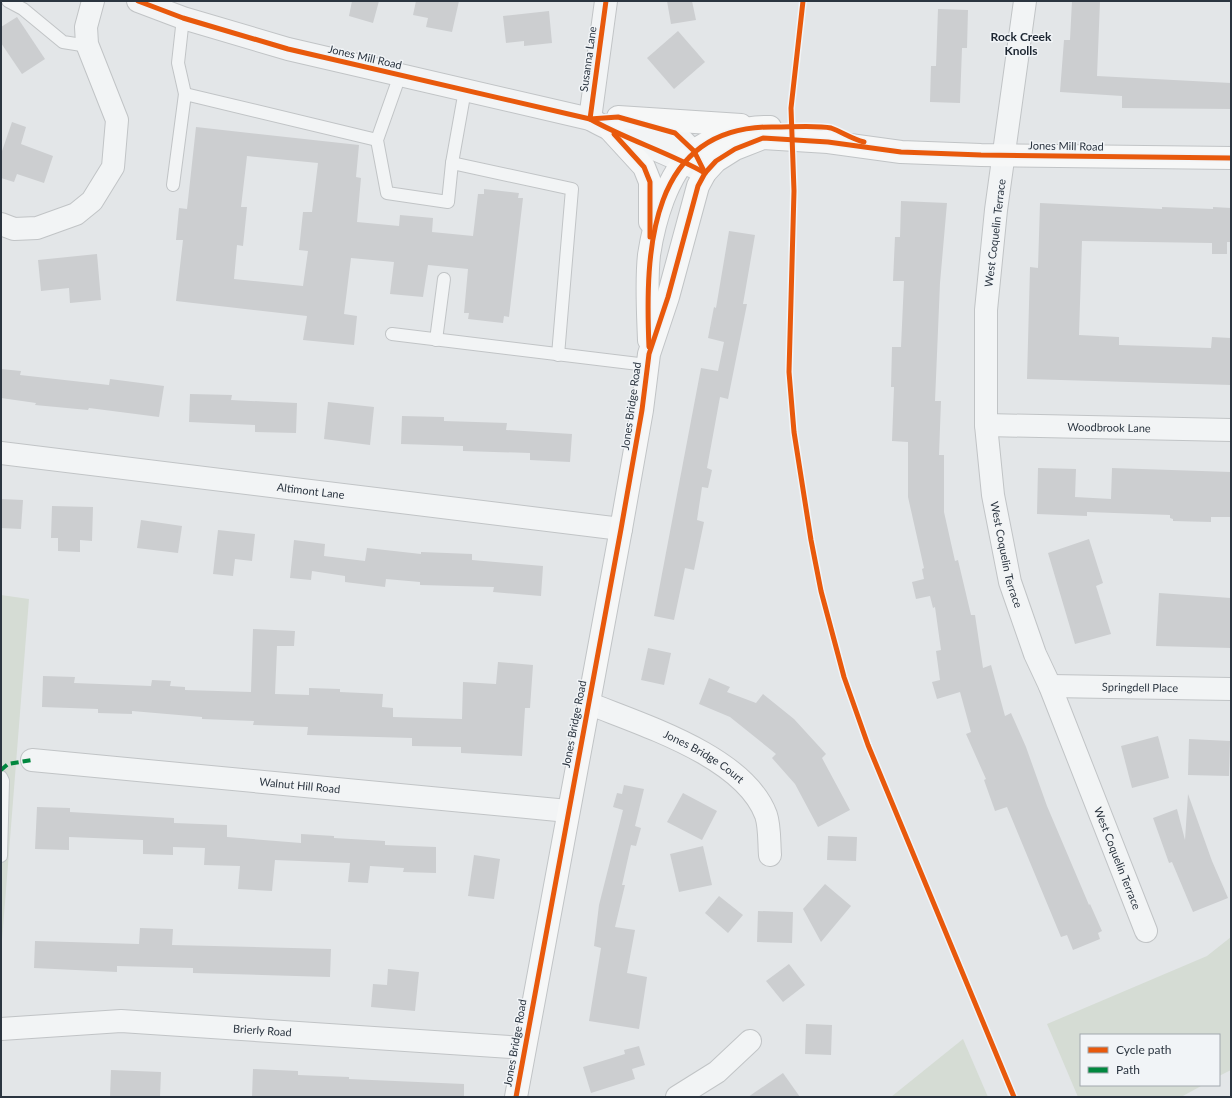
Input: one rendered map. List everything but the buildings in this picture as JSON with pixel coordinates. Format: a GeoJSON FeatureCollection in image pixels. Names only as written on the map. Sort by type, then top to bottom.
{"type":"FeatureCollection","features":[{"type":"Feature","properties":{"kind":"main road"},"geometry":{"type":"LineString","coordinates":[[615,124],[756,126]]}},
{"type":"Feature","properties":{"kind":"main road"},"geometry":{"type":"LineString","coordinates":[[615,124],[644,167],[650,182],[650,255]]}},
{"type":"Feature","properties":{"kind":"main road","name":"Jones Mill Road"},"geometry":{"type":"LineString","coordinates":[[689,157],[721,136],[756,126],[830,128],[853,139],[901,152]]}},
{"type":"Feature","properties":{"kind":"main road","name":"Jones Mill Road"},"geometry":{"type":"LineString","coordinates":[[705,173],[716,161],[735,149],[763,138],[828,142],[901,152],[1005,156],[1231,158]]}},
{"type":"Feature","properties":{"kind":"main road","name":"Jones Bridge Road"},"geometry":{"type":"LineString","coordinates":[[516,1097],[642,410],[648,360],[647,307],[650,255],[667,188],[689,157]]}},
{"type":"Feature","properties":{"kind":"main road","name":"Jones Bridge Road"},"geometry":{"type":"LineString","coordinates":[[648,360],[668,297],[698,186],[705,173]]}},
{"type":"Feature","properties":{"kind":"street"},"geometry":{"type":"LineString","coordinates":[[1,224],[14,229],[37,228],[76,214],[92,201],[113,167],[117,120],[88,46],[86,27],[93,1]]}},
{"type":"Feature","properties":{"kind":"street","name":"Jones Mill Road"},"geometry":{"type":"LineString","coordinates":[[138,1],[184,18],[288,49],[590,119],[674,133],[689,157],[705,173]]}},
{"type":"Feature","properties":{"kind":"street","name":"Susanna Lane"},"geometry":{"type":"LineString","coordinates":[[590,119],[606,1]]}},
{"type":"Feature","properties":{"kind":"street","name":"West Coquelin Terrace"},"geometry":{"type":"LineString","coordinates":[[1025,1],[1005,156],[996,210],[986,310],[986,424],[993,495],[1010,582],[1035,654],[1050,686],[1146,931]]}},
{"type":"Feature","properties":{"kind":"street","name":"Woodbrook Lane"},"geometry":{"type":"LineString","coordinates":[[986,424],[1231,430]]}},
{"type":"Feature","properties":{"kind":"street","name":"Altimont Lane"},"geometry":{"type":"LineString","coordinates":[[1,453],[621,529]]}},
{"type":"Feature","properties":{"kind":"street","name":"Springdell Place"},"geometry":{"type":"LineString","coordinates":[[1050,686],[1231,689]]}},
{"type":"Feature","properties":{"kind":"street","name":"Jones Bridge Court"},"geometry":{"type":"LineString","coordinates":[[588,703],[686,743],[732,771],[756,797],[766,816],[770,855]]}},
{"type":"Feature","properties":{"kind":"street","name":"Walnut Hill Road"},"geometry":{"type":"LineString","coordinates":[[32,760],[568,811]]}},
{"type":"Feature","properties":{"kind":"street","name":"Brierly Road"},"geometry":{"type":"LineString","coordinates":[[1,1029],[121,1021],[524,1048]]}},
{"type":"Feature","properties":{"kind":"street"},"geometry":{"type":"LineString","coordinates":[[677,1097],[717,1072],[750,1041]]}},
{"type":"Feature","properties":{"kind":"lane"},"geometry":{"type":"LineString","coordinates":[[8,1],[23,9],[63,42],[88,46]]}},
{"type":"Feature","properties":{"kind":"lane"},"geometry":{"type":"LineString","coordinates":[[173,185],[185,94],[178,63],[184,18]]}},
{"type":"Feature","properties":{"kind":"lane"},"geometry":{"type":"LineString","coordinates":[[400,75],[377,140],[387,193],[448,202],[452,163],[465,90]]}},
{"type":"Feature","properties":{"kind":"lane"},"geometry":{"type":"LineString","coordinates":[[185,94],[377,140]]}},
{"type":"Feature","properties":{"kind":"lane"},"geometry":{"type":"LineString","coordinates":[[452,163],[572,189],[558,354]]}},
{"type":"Feature","properties":{"kind":"lane"},"geometry":{"type":"LineString","coordinates":[[436,340],[444,279]]}},
{"type":"Feature","properties":{"kind":"lane"},"geometry":{"type":"LineString","coordinates":[[392,334],[558,354],[648,360]]}},
{"type":"Feature","properties":{"kind":"lane"},"geometry":{"type":"LineString","coordinates":[[1,777],[3,781],[1,856]]}},
{"type":"Feature","properties":{"kind":"shaded area"},"geometry":{"type":"Polygon","coordinates":[[[1,595],[29,599],[1,953],[1,595]]]}},
{"type":"Feature","properties":{"kind":"shaded area"},"geometry":{"type":"Polygon","coordinates":[[[1231,937],[1231,1070],[1220,1076],[1220,1034],[1080,1034],[1080,1086],[1201,1086],[1181,1097],[1078,1097],[1047,1024],[1207,956],[1231,937]]]}},
{"type":"Feature","properties":{"kind":"shaded area"},"geometry":{"type":"Polygon","coordinates":[[[963,1039],[988,1097],[891,1097],[963,1039]]]}},
{"type":"Feature","properties":{"kind":"marked path"},"geometry":{"type":"LineString","coordinates":[[1,770],[8,764],[32,760]]}},
{"type":"Feature","properties":{"kind":"cycle path"},"geometry":{"type":"LineString","coordinates":[[138,1],[183,18],[288,49],[590,119],[705,173]]}},
{"type":"Feature","properties":{"kind":"cycle path"},"geometry":{"type":"LineString","coordinates":[[590,119],[606,1]]}},
{"type":"Feature","properties":{"kind":"cycle path"},"geometry":{"type":"LineString","coordinates":[[803,1],[791,108],[794,191],[789,372],[794,432],[811,540],[821,591],[844,677],[868,745],[1014,1097]]}},
{"type":"Feature","properties":{"kind":"cycle path"},"geometry":{"type":"LineString","coordinates":[[590,119],[618,117],[675,133],[694,151],[705,173]]}},
{"type":"Feature","properties":{"kind":"cycle path"},"geometry":{"type":"LineString","coordinates":[[649,347],[649,272],[654,235],[663,200],[679,170],[702,147],[734,132],[776,127],[812,126],[831,128],[864,142]]}},
{"type":"Feature","properties":{"kind":"cycle path"},"geometry":{"type":"LineString","coordinates":[[614,134],[644,167],[650,182],[650,237]]}},
{"type":"Feature","properties":{"kind":"cycle path"},"geometry":{"type":"LineString","coordinates":[[516,1097],[621,529],[642,410],[649,354],[668,297],[698,186],[705,173],[716,161],[735,149],[763,138],[828,142],[901,152],[981,155],[1231,158]]}},
{"type":"Feature","properties":{"kind":"district","name":"Rock Creek Knolls"},"geometry":{"type":"Point","coordinates":[1021,44]}}]}
